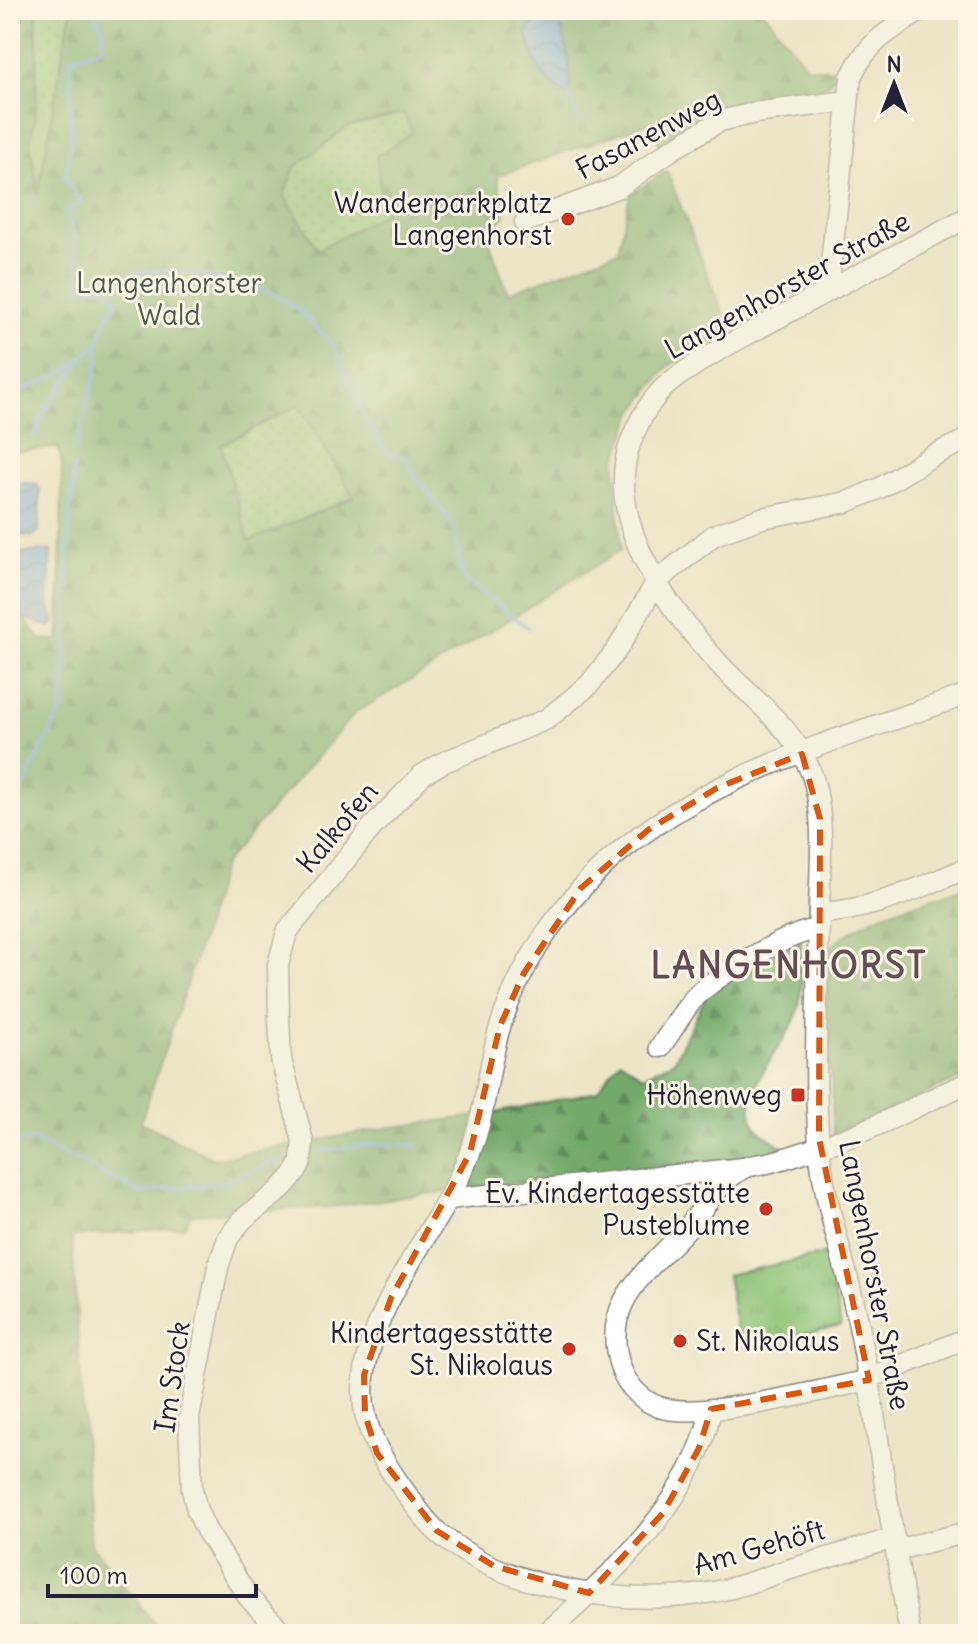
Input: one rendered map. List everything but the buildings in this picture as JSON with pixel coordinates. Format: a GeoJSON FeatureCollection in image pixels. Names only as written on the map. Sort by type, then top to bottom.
{"type":"FeatureCollection","features":[{"type":"Feature","properties":{"kind":"street"},"geometry":{"type":"LineString","coordinates":[[828,291],[851,77],[860,56],[877,39],[922,10]]}},
{"type":"Feature","properties":{"kind":"street","name":"Fasanenweg"},"geometry":{"type":"LineString","coordinates":[[525,222],[619,187],[692,136],[720,121],[755,113],[847,101]]}},
{"type":"Feature","properties":{"kind":"street","name":"Langenhorster Straße"},"geometry":{"type":"LineString","coordinates":[[910,1634],[857,1314],[826,1193],[819,1146],[819,803],[802,754],[775,718],[699,640],[657,581],[637,546],[625,497],[627,454],[645,413],[671,381],[749,334],[968,217]]}},
{"type":"Feature","properties":{"kind":"street"},"geometry":{"type":"LineString","coordinates":[[657,581],[714,535],[762,518],[847,502],[880,488],[932,456],[968,439]]}},
{"type":"Feature","properties":{"kind":"street","name":"Kalkofen"},"geometry":{"type":"LineString","coordinates":[[257,1208],[279,1191],[296,1172],[303,1151],[301,1131],[281,1059],[278,965],[287,932],[373,826],[422,775],[442,763],[547,719],[589,685],[618,648],[657,581]]}},
{"type":"Feature","properties":{"kind":"street","name":"Am Gehöft"},"geometry":{"type":"LineString","coordinates":[[968,694],[717,788],[685,805],[613,858],[567,906],[524,973],[500,1026],[470,1153],[391,1298],[368,1355],[363,1394],[370,1434],[377,1453],[402,1489],[447,1540],[485,1562],[529,1580],[589,1593],[634,1597],[713,1592],[895,1544],[927,1545],[968,1532]]}},
{"type":"Feature","properties":{"kind":"street"},"geometry":{"type":"LineString","coordinates":[[660,1047],[698,993],[754,957],[819,921],[883,903],[968,868]]}},
{"type":"Feature","properties":{"kind":"street"},"geometry":{"type":"LineString","coordinates":[[451,1192],[743,1168],[836,1141],[968,1083]]}},
{"type":"Feature","properties":{"kind":"street"},"geometry":{"type":"LineString","coordinates":[[743,1168],[725,1183],[621,1302],[614,1339],[624,1377],[631,1387],[659,1407],[711,1409],[868,1378],[968,1338]]}},
{"type":"Feature","properties":{"kind":"street","name":"Im Stock"},"geometry":{"type":"LineString","coordinates":[[257,1208],[243,1219],[228,1238],[218,1267],[189,1418],[190,1465],[193,1501],[206,1530],[249,1598],[284,1634]]}},
{"type":"Feature","properties":{"kind":"street"},"geometry":{"type":"LineString","coordinates":[[545,1634],[636,1546],[663,1513],[699,1448],[711,1409]]}},
{"type":"Feature","properties":{"kind":"highlighted area"},"geometry":{"type":"Polygon","coordinates":[[[802,754],[820,819],[819,1138],[869,1380],[711,1409],[699,1448],[663,1513],[589,1593],[494,1566],[437,1531],[377,1453],[365,1414],[364,1375],[391,1298],[470,1153],[500,1026],[524,973],[581,888],[648,830],[717,788],[802,754]]]}},
{"type":"Feature","properties":{"kind":"green space"},"geometry":{"type":"Polygon","coordinates":[[[10,10],[16,10],[22,63],[10,109],[10,10]]]}},
{"type":"Feature","properties":{"kind":"green space","name":"Langenhorster Wald"},"geometry":{"type":"Polygon","coordinates":[[[16,10],[37,10],[36,113],[30,142],[38,193],[71,10],[763,10],[807,67],[842,70],[822,89],[806,96],[747,108],[663,152],[649,123],[497,176],[505,216],[487,234],[508,293],[618,251],[630,194],[667,171],[730,332],[669,366],[635,410],[615,462],[621,550],[355,713],[223,865],[141,1122],[214,1159],[392,1127],[491,1114],[597,1091],[620,1060],[643,1076],[674,1061],[707,994],[801,939],[801,986],[797,1014],[763,1071],[751,1103],[752,1118],[760,1131],[786,1149],[759,1156],[330,1207],[191,1214],[184,1227],[72,1237],[91,1544],[163,1634],[10,1634],[10,598],[40,639],[59,640],[62,465],[58,448],[10,452],[10,109],[22,63],[16,10]],[[404,113],[347,127],[294,168],[284,195],[318,250],[384,213],[376,156],[412,133],[404,113]],[[299,405],[221,445],[249,541],[354,497],[299,405]]]}},
{"type":"Feature","properties":{"kind":"green space"},"geometry":{"type":"Polygon","coordinates":[[[37,10],[71,10],[38,196],[30,142],[36,113],[37,10]]]}},
{"type":"Feature","properties":{"kind":"green space"},"geometry":{"type":"Polygon","coordinates":[[[404,113],[412,133],[376,157],[384,213],[318,250],[284,195],[294,168],[347,127],[404,113]]]}},
{"type":"Feature","properties":{"kind":"green space"},"geometry":{"type":"Polygon","coordinates":[[[299,405],[354,497],[249,541],[221,445],[299,405]]]}},
{"type":"Feature","properties":{"kind":"green space"},"geometry":{"type":"Polygon","coordinates":[[[968,887],[968,1075],[833,1136],[832,1085],[825,1045],[827,952],[841,939],[875,918],[968,887]]]}},
{"type":"Feature","properties":{"kind":"green space"},"geometry":{"type":"Polygon","coordinates":[[[825,1254],[841,1326],[740,1346],[727,1275],[825,1254]]]}},
{"type":"Feature","properties":{"kind":"water"},"geometry":{"type":"Polygon","coordinates":[[[551,15],[558,18],[566,47],[569,96],[551,83],[540,69],[526,31],[539,19],[551,15]]]}},
{"type":"Feature","properties":{"kind":"water"},"geometry":{"type":"Polygon","coordinates":[[[18,483],[36,483],[40,489],[39,531],[32,537],[10,534],[10,490],[18,483]]]}},
{"type":"Feature","properties":{"kind":"water"},"geometry":{"type":"Polygon","coordinates":[[[51,550],[48,602],[55,622],[50,627],[23,617],[10,594],[10,554],[51,550]]]}},
{"type":"Feature","properties":{"kind":"waterway"},"geometry":{"type":"LineString","coordinates":[[76,447],[98,363],[98,342],[104,323],[117,302],[110,288],[79,287],[76,243],[66,211],[81,202],[65,178],[71,143],[71,57],[101,48],[103,29],[92,10]]}},
{"type":"Feature","properties":{"kind":"waterway"},"geometry":{"type":"LineString","coordinates":[[534,10],[540,23]]}},
{"type":"Feature","properties":{"kind":"waterway"},"geometry":{"type":"LineString","coordinates":[[568,94],[579,122]]}},
{"type":"Feature","properties":{"kind":"waterway"},"geometry":{"type":"LineString","coordinates":[[110,288],[132,274],[180,271],[236,281],[277,295],[298,309],[333,345],[367,423],[388,453],[405,457],[453,524],[463,578],[528,628]]}},
{"type":"Feature","properties":{"kind":"waterway"},"geometry":{"type":"LineString","coordinates":[[10,393],[57,375],[78,362],[96,344]]}},
{"type":"Feature","properties":{"kind":"waterway"},"geometry":{"type":"LineString","coordinates":[[34,437],[47,408],[79,365]]}},
{"type":"Feature","properties":{"kind":"waterway"},"geometry":{"type":"LineString","coordinates":[[10,810],[63,708],[68,544],[74,466]]}},
{"type":"Feature","properties":{"kind":"waterway"},"geometry":{"type":"LineString","coordinates":[[10,1144],[33,1139],[140,1192],[232,1181],[275,1161]]}},
{"type":"Feature","properties":{"kind":"waterway"},"geometry":{"type":"LineString","coordinates":[[322,1151],[374,1144],[417,1145]]}},
{"type":"Feature","properties":{"kind":"place","name":"Wanderparkplatz Langenhorst"},"geometry":{"type":"Point","coordinates":[568,219]}},
{"type":"Feature","properties":{"kind":"place","name":"Höhenweg"},"geometry":{"type":"Point","coordinates":[798,1095]}},
{"type":"Feature","properties":{"kind":"place","name":"Ev. Kindertagesstätte Pusteblume"},"geometry":{"type":"Point","coordinates":[766,1209]}},
{"type":"Feature","properties":{"kind":"place","name":"St. Nikolaus"},"geometry":{"type":"Point","coordinates":[680,1341]}},
{"type":"Feature","properties":{"kind":"place","name":"Kindertagesstätte St. Nikolaus"},"geometry":{"type":"Point","coordinates":[569,1349]}},
{"type":"Feature","properties":{"kind":"district","name":"LANGENHORST"},"geometry":{"type":"Point","coordinates":[789,965]}}]}
